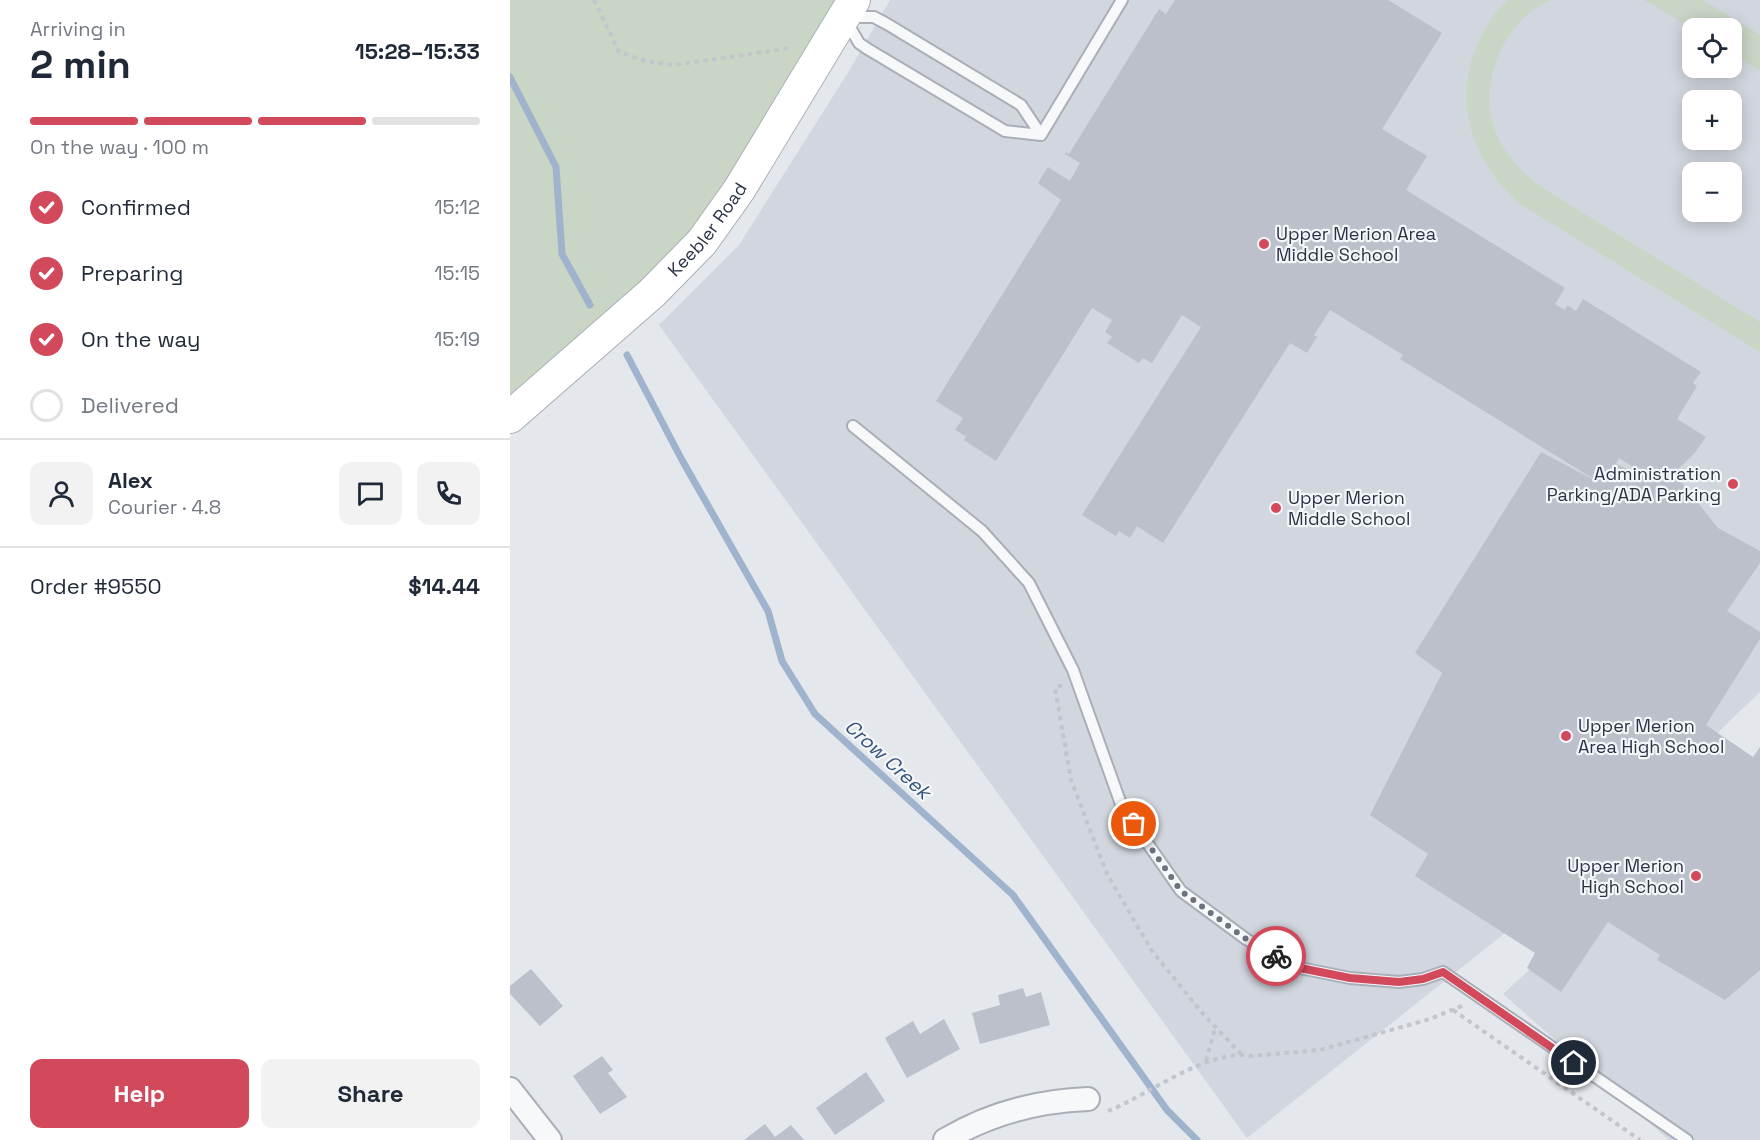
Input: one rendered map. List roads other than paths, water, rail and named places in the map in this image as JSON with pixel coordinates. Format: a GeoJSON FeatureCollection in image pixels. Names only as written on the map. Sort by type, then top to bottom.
{"type":"FeatureCollection","features":[{"type":"Feature","properties":{"kind":"street","name":"Keebler Road"},"geometry":{"type":"LineString","coordinates":[[510,417],[652,293],[702,242],[740,190],[849,9]]}},
{"type":"Feature","properties":{"kind":"street"},"geometry":{"type":"LineString","coordinates":[[510,1089],[550,1140]]}},
{"type":"Feature","properties":{"kind":"street"},"geometry":{"type":"LineString","coordinates":[[945,1140],[977,1123],[1013,1110],[1052,1101],[1088,1100]]}},
{"type":"Feature","properties":{"kind":"lane"},"geometry":{"type":"LineString","coordinates":[[1041,135],[1122,0]]}},
{"type":"Feature","properties":{"kind":"lane"},"geometry":{"type":"LineString","coordinates":[[849,9],[859,43],[866,48],[1005,131],[1041,135]]}},
{"type":"Feature","properties":{"kind":"lane"},"geometry":{"type":"LineString","coordinates":[[849,9],[887,24],[1021,105],[1041,135]]}},
{"type":"Feature","properties":{"kind":"lane"},"geometry":{"type":"LineString","coordinates":[[853,426],[982,531],[1029,583],[1076,679],[1122,807],[1181,891],[1246,939],[1295,967],[1350,978],[1399,982],[1423,979],[1443,972],[1686,1140]]}},
{"type":"Feature","properties":{"kind":"waterway","name":"Crow Creek"},"geometry":{"type":"LineString","coordinates":[[510,77],[556,167],[562,254],[590,305]]}},
{"type":"Feature","properties":{"kind":"waterway","name":"Crow Creek"},"geometry":{"type":"LineString","coordinates":[[627,355],[682,460],[768,611],[782,661],[815,714],[1013,895],[1167,1110],[1197,1140]]}},
{"type":"Feature","properties":{"kind":"place","name":"Upper Merion Area Middle School"},"geometry":{"type":"Point","coordinates":[1264,244]}},
{"type":"Feature","properties":{"kind":"place","name":"Administration Parking/ADA Parking"},"geometry":{"type":"Point","coordinates":[1733,484]}},
{"type":"Feature","properties":{"kind":"place","name":"Upper Merion Middle School"},"geometry":{"type":"Point","coordinates":[1276,508]}},
{"type":"Feature","properties":{"kind":"place","name":"Upper Merion Area High School"},"geometry":{"type":"Point","coordinates":[1566,736]}},
{"type":"Feature","properties":{"kind":"place","name":"Upper Merion High School"},"geometry":{"type":"Point","coordinates":[1696,876]}}]}
